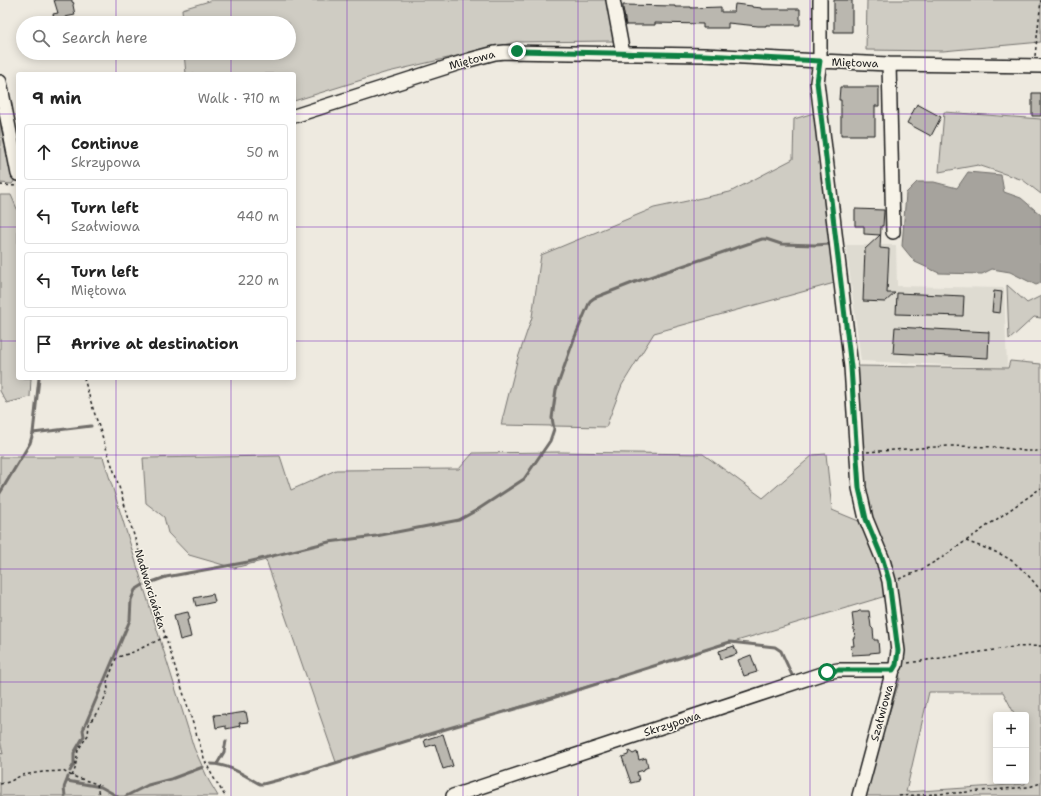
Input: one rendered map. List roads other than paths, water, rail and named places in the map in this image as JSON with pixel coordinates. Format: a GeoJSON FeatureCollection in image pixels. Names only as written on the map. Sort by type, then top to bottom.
{"type":"FeatureCollection","features":[{"type":"Feature","properties":{"kind":"street"},"geometry":{"type":"LineString","coordinates":[[613,0],[623,54]]}},
{"type":"Feature","properties":{"kind":"street","name":"Szałwiowa"},"geometry":{"type":"LineString","coordinates":[[820,0],[820,61],[817,82],[851,367],[859,488],[866,519],[883,560],[889,581],[898,651],[895,668],[859,796]]}},
{"type":"Feature","properties":{"kind":"street","name":"Miętowa"},"geometry":{"type":"LineString","coordinates":[[296,115],[469,60],[495,53],[517,51],[704,55],[888,64],[1038,66]]}},
{"type":"Feature","properties":{"kind":"street"},"geometry":{"type":"LineString","coordinates":[[888,64],[893,232]]}},
{"type":"Feature","properties":{"kind":"street"},"geometry":{"type":"LineString","coordinates":[[0,82],[16,164]]}},
{"type":"Feature","properties":{"kind":"street","name":"Skrzypowa"},"geometry":{"type":"LineString","coordinates":[[453,796],[827,672],[838,670],[895,668]]}},
{"type":"Feature","properties":{"kind":"waterway"},"geometry":{"type":"LineString","coordinates":[[152,582],[166,577],[248,562],[329,542],[376,536],[459,520],[524,479],[550,441],[554,429],[552,418],[556,390],[574,339],[590,301],[594,298],[635,282],[762,239],[781,244],[830,244]]}},
{"type":"Feature","properties":{"kind":"waterway"},"geometry":{"type":"LineString","coordinates":[[0,493],[30,443],[33,433],[39,380]]}},
{"type":"Feature","properties":{"kind":"waterway"},"geometry":{"type":"LineString","coordinates":[[33,433],[91,426]]}},
{"type":"Feature","properties":{"kind":"waterway"},"geometry":{"type":"LineString","coordinates":[[70,771],[74,764],[74,753],[84,736],[83,730],[130,620],[131,600],[135,590],[143,585]]}},
{"type":"Feature","properties":{"kind":"waterway"},"geometry":{"type":"LineString","coordinates":[[211,764],[230,768],[260,784],[263,784],[546,700],[730,642],[775,647],[781,651],[792,675]]}},
{"type":"Feature","properties":{"kind":"waterway"},"geometry":{"type":"LineString","coordinates":[[217,764],[224,752],[226,741]]}},
{"type":"Feature","properties":{"kind":"waterway"},"geometry":{"type":"LineString","coordinates":[[126,796],[148,785],[171,779],[203,767]]}},
{"type":"Feature","properties":{"kind":"waterway"},"geometry":{"type":"LineString","coordinates":[[65,796],[64,788],[68,777]]}},
{"type":"Feature","properties":{"kind":"waterway"},"geometry":{"type":"LineString","coordinates":[[67,781],[101,787],[117,796]]}}]}
